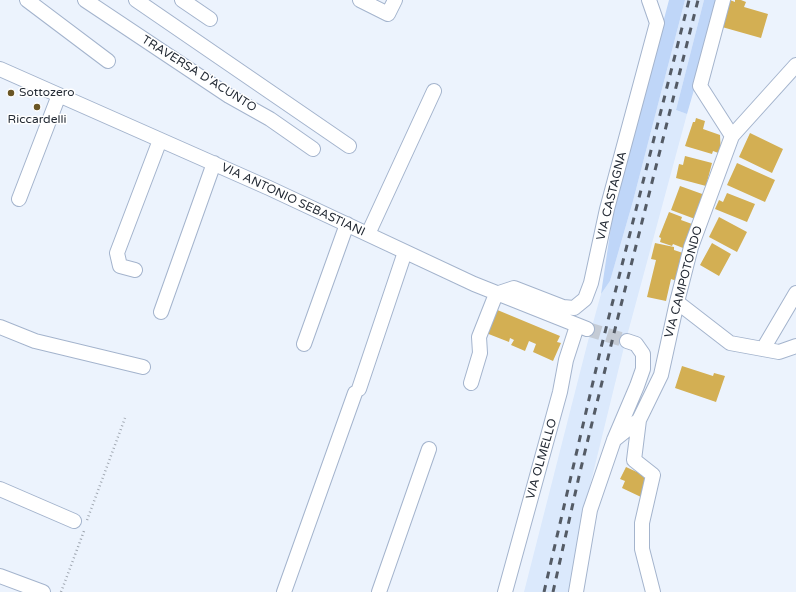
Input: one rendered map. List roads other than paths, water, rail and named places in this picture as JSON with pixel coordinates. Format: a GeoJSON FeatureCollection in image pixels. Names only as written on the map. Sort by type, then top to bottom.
{"type":"FeatureCollection","features":[{"type":"Feature","properties":{"kind":"street"},"geometry":{"type":"LineString","coordinates":[[27,0],[108,61]]}},
{"type":"Feature","properties":{"kind":"street","name":"TRAVERSA D'ACUNTO"},"geometry":{"type":"LineString","coordinates":[[85,0],[229,96],[270,118],[313,149]]}},
{"type":"Feature","properties":{"kind":"street"},"geometry":{"type":"LineString","coordinates":[[136,0],[349,146]]}},
{"type":"Feature","properties":{"kind":"street"},"geometry":{"type":"LineString","coordinates":[[182,0],[210,19]]}},
{"type":"Feature","properties":{"kind":"street"},"geometry":{"type":"LineString","coordinates":[[360,0],[388,14],[395,0]]}},
{"type":"Feature","properties":{"kind":"street","name":"VIA CASTAGNA"},"geometry":{"type":"LineString","coordinates":[[496,294],[514,288],[563,307],[574,308],[585,299],[591,283],[607,209],[657,23],[649,0]]}},
{"type":"Feature","properties":{"kind":"street"},"geometry":{"type":"LineString","coordinates":[[723,0],[700,86],[732,136]]}},
{"type":"Feature","properties":{"kind":"street","name":"VIA CAMPOTONDO"},"geometry":{"type":"LineString","coordinates":[[614,440],[639,420],[661,375],[691,247],[732,136],[796,64]]}},
{"type":"Feature","properties":{"kind":"street","name":"VIA ANTONIO SEBASTIANI"},"geometry":{"type":"LineString","coordinates":[[0,69],[214,163],[496,294],[582,327]]}},
{"type":"Feature","properties":{"kind":"street"},"geometry":{"type":"LineString","coordinates":[[368,234],[434,91]]}},
{"type":"Feature","properties":{"kind":"street"},"geometry":{"type":"LineString","coordinates":[[19,199],[59,95]]}},
{"type":"Feature","properties":{"kind":"street"},"geometry":{"type":"LineString","coordinates":[[135,270],[120,266],[117,253],[160,140]]}},
{"type":"Feature","properties":{"kind":"street"},"geometry":{"type":"LineString","coordinates":[[161,312],[214,163]]}},
{"type":"Feature","properties":{"kind":"street"},"geometry":{"type":"LineString","coordinates":[[304,344],[347,224]]}},
{"type":"Feature","properties":{"kind":"street"},"geometry":{"type":"LineString","coordinates":[[284,592],[357,391],[405,252]]}},
{"type":"Feature","properties":{"kind":"street"},"geometry":{"type":"LineString","coordinates":[[763,349],[796,293]]}},
{"type":"Feature","properties":{"kind":"street"},"geometry":{"type":"LineString","coordinates":[[471,382],[480,353],[479,337],[496,294]]}},
{"type":"Feature","properties":{"kind":"street"},"geometry":{"type":"LineString","coordinates":[[677,302],[730,344],[779,352],[796,346]]}},
{"type":"Feature","properties":{"kind":"street"},"geometry":{"type":"LineString","coordinates":[[0,327],[35,341],[143,367]]}},
{"type":"Feature","properties":{"kind":"street","name":"VIA OLMELLO"},"geometry":{"type":"LineString","coordinates":[[505,592],[560,392],[566,360],[582,327]]}},
{"type":"Feature","properties":{"kind":"street"},"geometry":{"type":"LineString","coordinates":[[576,592],[590,510],[614,440],[638,386],[643,369],[643,354],[636,344],[626,341]]}},
{"type":"Feature","properties":{"kind":"street"},"geometry":{"type":"LineString","coordinates":[[639,420],[634,460],[653,476],[642,523],[642,549],[654,592]]}},
{"type":"Feature","properties":{"kind":"street"},"geometry":{"type":"LineString","coordinates":[[379,592],[429,450]]}},
{"type":"Feature","properties":{"kind":"street"},"geometry":{"type":"LineString","coordinates":[[0,488],[74,522]]}},
{"type":"Feature","properties":{"kind":"street"},"geometry":{"type":"LineString","coordinates":[[0,576],[43,592]]}},
{"type":"Feature","properties":{"kind":"tunnel"},"geometry":{"type":"LineString","coordinates":[[587,329],[627,341]]}},
{"type":"Feature","properties":{"kind":"railway"},"geometry":{"type":"LineString","coordinates":[[544,592],[600,352],[689,0]]}},
{"type":"Feature","properties":{"kind":"railway"},"geometry":{"type":"LineString","coordinates":[[553,592],[580,472],[616,325],[698,0]]}},
{"type":"Feature","properties":{"kind":"place","name":"Sottozero"},"geometry":{"type":"Point","coordinates":[11,93]}},
{"type":"Feature","properties":{"kind":"place","name":"Riccardelli"},"geometry":{"type":"Point","coordinates":[37,107]}}]}
